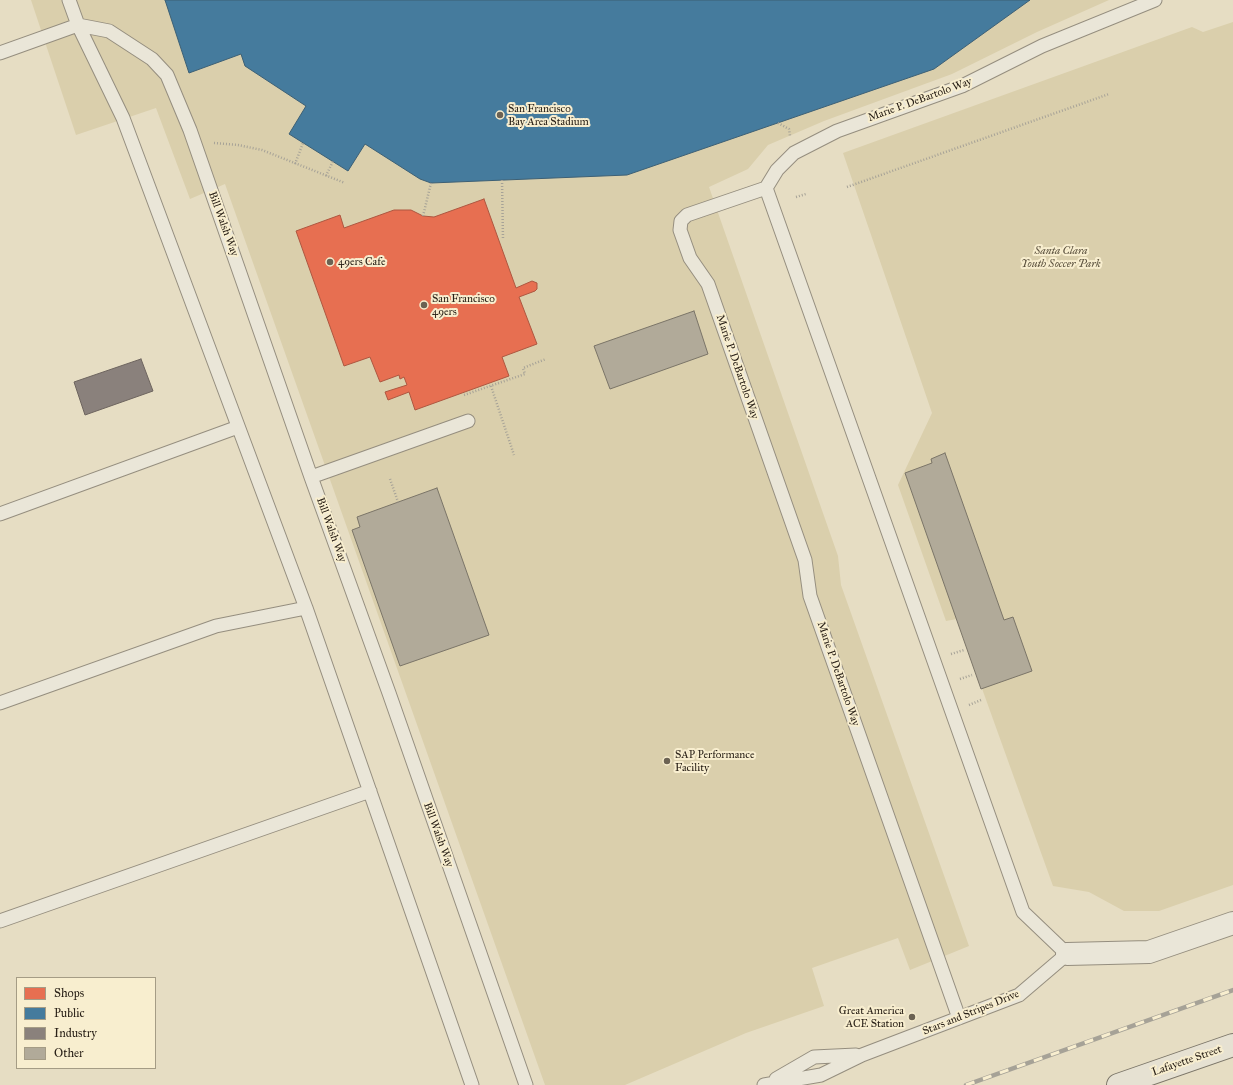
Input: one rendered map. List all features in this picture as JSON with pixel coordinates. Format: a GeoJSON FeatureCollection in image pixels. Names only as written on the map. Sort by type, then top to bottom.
{"type":"FeatureCollection","features":[{"type":"Feature","properties":{"kind":"main road","name":"Lafayette Street"},"geometry":{"type":"LineString","coordinates":[[1118,1085],[1233,1045]]}},
{"type":"Feature","properties":{"kind":"street"},"geometry":{"type":"LineString","coordinates":[[1067,954],[1149,952],[1233,923]]}},
{"type":"Feature","properties":{"kind":"lane"},"geometry":{"type":"LineString","coordinates":[[69,0],[78,25],[123,118],[306,608],[472,1085]]}},
{"type":"Feature","properties":{"kind":"lane","name":"Marie P. DeBartolo Way"},"geometry":{"type":"LineString","coordinates":[[959,1018],[810,596],[805,560],[708,284],[690,258],[680,230],[681,221],[687,214],[766,188],[777,170],[794,153],[837,131],[962,86],[1042,46],[1155,0]]}},
{"type":"Feature","properties":{"kind":"lane"},"geometry":{"type":"LineString","coordinates":[[0,53],[78,25]]}},
{"type":"Feature","properties":{"kind":"lane","name":"Bill Walsh Way"},"geometry":{"type":"LineString","coordinates":[[78,25],[109,31],[152,60],[167,74],[190,130],[311,477],[390,693],[526,1085]]}},
{"type":"Feature","properties":{"kind":"lane"},"geometry":{"type":"LineString","coordinates":[[766,188],[1023,912],[1067,954]]}},
{"type":"Feature","properties":{"kind":"lane"},"geometry":{"type":"LineString","coordinates":[[311,477],[468,421]]}},
{"type":"Feature","properties":{"kind":"lane"},"geometry":{"type":"LineString","coordinates":[[0,514],[238,427]]}},
{"type":"Feature","properties":{"kind":"lane"},"geometry":{"type":"LineString","coordinates":[[0,703],[216,626],[306,608]]}},
{"type":"Feature","properties":{"kind":"lane"},"geometry":{"type":"LineString","coordinates":[[0,921],[370,791]]}},
{"type":"Feature","properties":{"kind":"lane","name":"Stars and Stripes Drive"},"geometry":{"type":"LineString","coordinates":[[767,1084],[820,1075],[862,1055],[1019,996],[1067,954]]}},
{"type":"Feature","properties":{"kind":"lane","name":"Stars and Stripes Drive"},"geometry":{"type":"LineString","coordinates":[[767,1084],[814,1057],[862,1055]]}},
{"type":"Feature","properties":{"kind":"path"},"geometry":{"type":"LineString","coordinates":[[847,187],[1109,94]]}},
{"type":"Feature","properties":{"kind":"path"},"geometry":{"type":"LineString","coordinates":[[195,145],[210,143],[238,144],[262,150],[345,183]]}},
{"type":"Feature","properties":{"kind":"path"},"geometry":{"type":"LineString","coordinates":[[296,164],[303,143]]}},
{"type":"Feature","properties":{"kind":"path"},"geometry":{"type":"LineString","coordinates":[[326,176],[333,161]]}},
{"type":"Feature","properties":{"kind":"path"},"geometry":{"type":"LineString","coordinates":[[502,180],[503,240]]}},
{"type":"Feature","properties":{"kind":"path"},"geometry":{"type":"LineString","coordinates":[[423,216],[432,183]]}},
{"type":"Feature","properties":{"kind":"path"},"geometry":{"type":"LineString","coordinates":[[796,197],[806,194]]}},
{"type":"Feature","properties":{"kind":"path"},"geometry":{"type":"LineString","coordinates":[[464,395],[525,374],[523,368],[546,359]]}},
{"type":"Feature","properties":{"kind":"path"},"geometry":{"type":"LineString","coordinates":[[491,386],[514,456]]}},
{"type":"Feature","properties":{"kind":"path"},"geometry":{"type":"LineString","coordinates":[[390,479],[398,502]]}},
{"type":"Feature","properties":{"kind":"green space","name":"SAP Performance Facility"},"geometry":{"type":"Polygon","coordinates":[[[31,0],[1109,0],[1037,32],[952,74],[824,121],[768,145],[748,169],[709,187],[838,556],[841,585],[969,946],[910,970],[898,938],[812,968],[824,1006],[746,1033],[625,1085],[545,1085],[225,184],[190,199],[156,108],[76,135],[31,0]]]}},
{"type":"Feature","properties":{"kind":"green space","name":"Santa Clara Youth Soccer Park"},"geometry":{"type":"Polygon","coordinates":[[[1233,22],[1233,885],[1159,911],[1124,911],[1089,892],[1053,886],[957,619],[946,621],[898,485],[932,413],[843,153],[1192,27],[1203,32],[1233,22]]]}},
{"type":"Feature","properties":{"kind":"building: Shops"},"geometry":{"type":"Polygon","coordinates":[[[484,199],[516,288],[532,281],[537,283],[537,289],[535,291],[519,297],[537,344],[502,357],[509,376],[415,410],[409,392],[388,400],[385,392],[407,385],[404,377],[400,379],[399,375],[380,382],[370,357],[344,366],[296,231],[340,215],[344,228],[394,210],[411,210],[423,216],[434,217],[484,199]]]}},
{"type":"Feature","properties":{"kind":"building: Public","name":"San Francisco Bay Area Stadium"},"geometry":{"type":"Polygon","coordinates":[[[165,0],[1030,0],[934,69],[627,175],[431,183],[420,179],[365,144],[348,171],[289,134],[306,106],[245,66],[241,54],[189,73],[165,0]]]}},
{"type":"Feature","properties":{"kind":"building: Industry"},"geometry":{"type":"Polygon","coordinates":[[[141,359],[153,391],[85,415],[74,382],[141,359]]]}},
{"type":"Feature","properties":{"kind":"building: Other"},"geometry":{"type":"Polygon","coordinates":[[[694,311],[708,354],[610,389],[594,346],[694,311]]]}},
{"type":"Feature","properties":{"kind":"building: Other"},"geometry":{"type":"Polygon","coordinates":[[[945,453],[1004,620],[1013,617],[1032,671],[981,689],[905,473],[932,463],[931,459],[945,453]]]}},
{"type":"Feature","properties":{"kind":"building: Other"},"geometry":{"type":"Polygon","coordinates":[[[437,488],[489,635],[400,666],[352,530],[360,527],[357,517],[437,488]]]}},
{"type":"Feature","properties":{"kind":"railway"},"geometry":{"type":"LineString","coordinates":[[966,1085],[1233,990]]}},
{"type":"Feature","properties":{"kind":"place","name":"San Francisco Bay Area Stadium"},"geometry":{"type":"Point","coordinates":[500,115]}},
{"type":"Feature","properties":{"kind":"place","name":"49ers Cafe"},"geometry":{"type":"Point","coordinates":[330,262]}},
{"type":"Feature","properties":{"kind":"place","name":"San Francisco 49ers"},"geometry":{"type":"Point","coordinates":[424,305]}},
{"type":"Feature","properties":{"kind":"place","name":"SAP Performance Facility"},"geometry":{"type":"Point","coordinates":[667,761]}},
{"type":"Feature","properties":{"kind":"place","name":"Great America ACE Station"},"geometry":{"type":"Point","coordinates":[912,1017]}}]}
